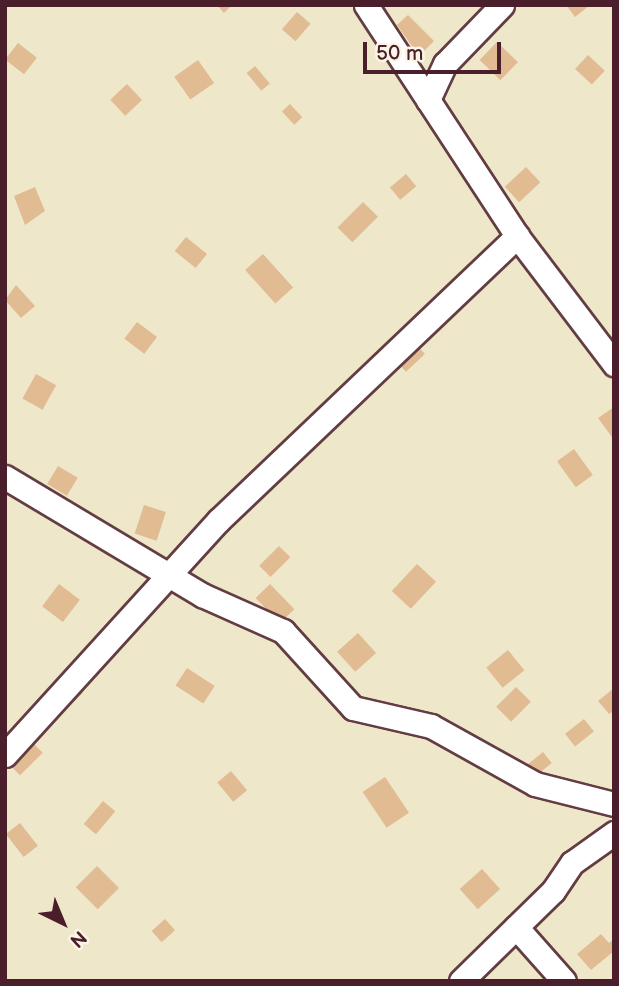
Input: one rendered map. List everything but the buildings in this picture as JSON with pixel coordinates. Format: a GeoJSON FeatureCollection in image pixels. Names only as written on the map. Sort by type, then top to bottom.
{"type":"FeatureCollection","features":[{"type":"Feature","properties":{"kind":"street"},"geometry":{"type":"LineString","coordinates":[[366,5],[517,236],[614,365]]}},
{"type":"Feature","properties":{"kind":"street"},"geometry":{"type":"LineString","coordinates":[[428,100],[445,64],[502,5]]}},
{"type":"Feature","properties":{"kind":"street"},"geometry":{"type":"LineString","coordinates":[[5,755],[167,573],[517,236]]}},
{"type":"Feature","properties":{"kind":"street"},"geometry":{"type":"LineString","coordinates":[[5,477],[167,573],[295,638],[353,708],[431,726],[535,784],[614,804]]}},
{"type":"Feature","properties":{"kind":"street"},"geometry":{"type":"LineString","coordinates":[[461,981],[516,927],[572,863],[614,833]]}},
{"type":"Feature","properties":{"kind":"street"},"geometry":{"type":"LineString","coordinates":[[516,927],[564,981]]}}]}
